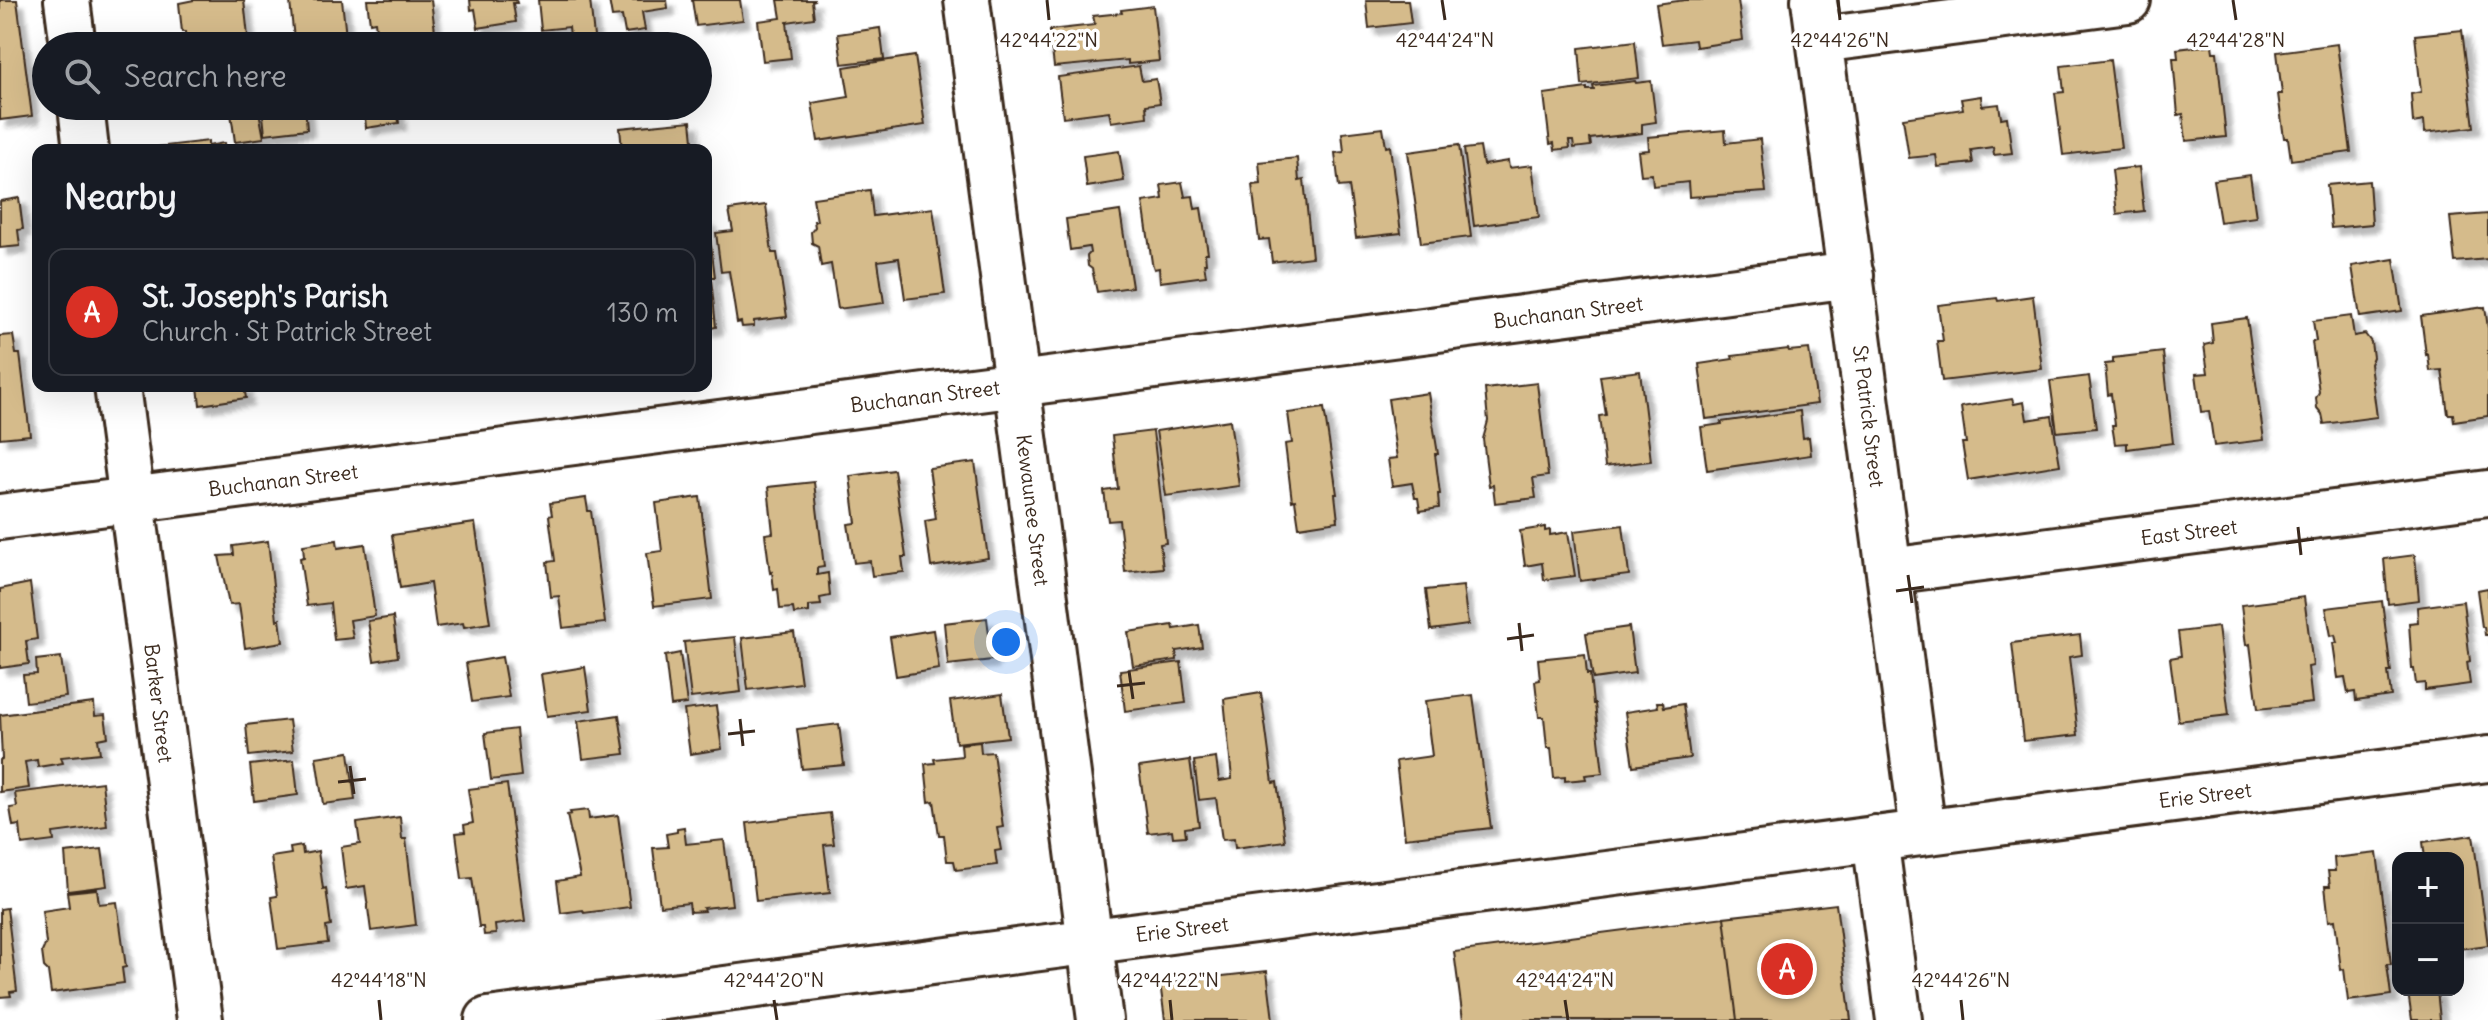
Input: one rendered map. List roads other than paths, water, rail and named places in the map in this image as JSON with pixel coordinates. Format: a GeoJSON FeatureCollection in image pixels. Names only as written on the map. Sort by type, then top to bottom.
{"type":"FeatureCollection","features":[{"type":"Feature","properties":{"kind":"street"},"geometry":{"type":"LineString","coordinates":[[67,0],[71,32]]}},
{"type":"Feature","properties":{"kind":"street","name":"Kewaunee Street"},"geometry":{"type":"LineString","coordinates":[[967,0],[1100,1020]]}},
{"type":"Feature","properties":{"kind":"street"},"geometry":{"type":"LineString","coordinates":[[1817,20],[2128,0]]}},
{"type":"Feature","properties":{"kind":"street","name":"St Patrick Street"},"geometry":{"type":"LineString","coordinates":[[1817,20],[1923,832]]}},
{"type":"Feature","properties":{"kind":"street"},"geometry":{"type":"LineString","coordinates":[[83,120],[85,144]]}},
{"type":"Feature","properties":{"kind":"street","name":"Buchanan Street"},"geometry":{"type":"LineString","coordinates":[[0,517],[1851,275]]}},
{"type":"Feature","properties":{"kind":"street","name":"Barker Street"},"geometry":{"type":"LineString","coordinates":[[118,392],[200,1020]]}},
{"type":"Feature","properties":{"kind":"street","name":"East Street"},"geometry":{"type":"LineString","coordinates":[[1889,571],[2488,493]]}},
{"type":"Feature","properties":{"kind":"street","name":"Erie Street"},"geometry":{"type":"LineString","coordinates":[[488,1020],[2488,759]]}},
{"type":"Feature","properties":{"kind":"street"},"geometry":{"type":"LineString","coordinates":[[1875,838],[1899,1020]]}},
{"type":"Feature","properties":{"kind":"place","name":"St. Joseph's Parish"},"geometry":{"type":"Point","coordinates":[1787,969]}}]}
